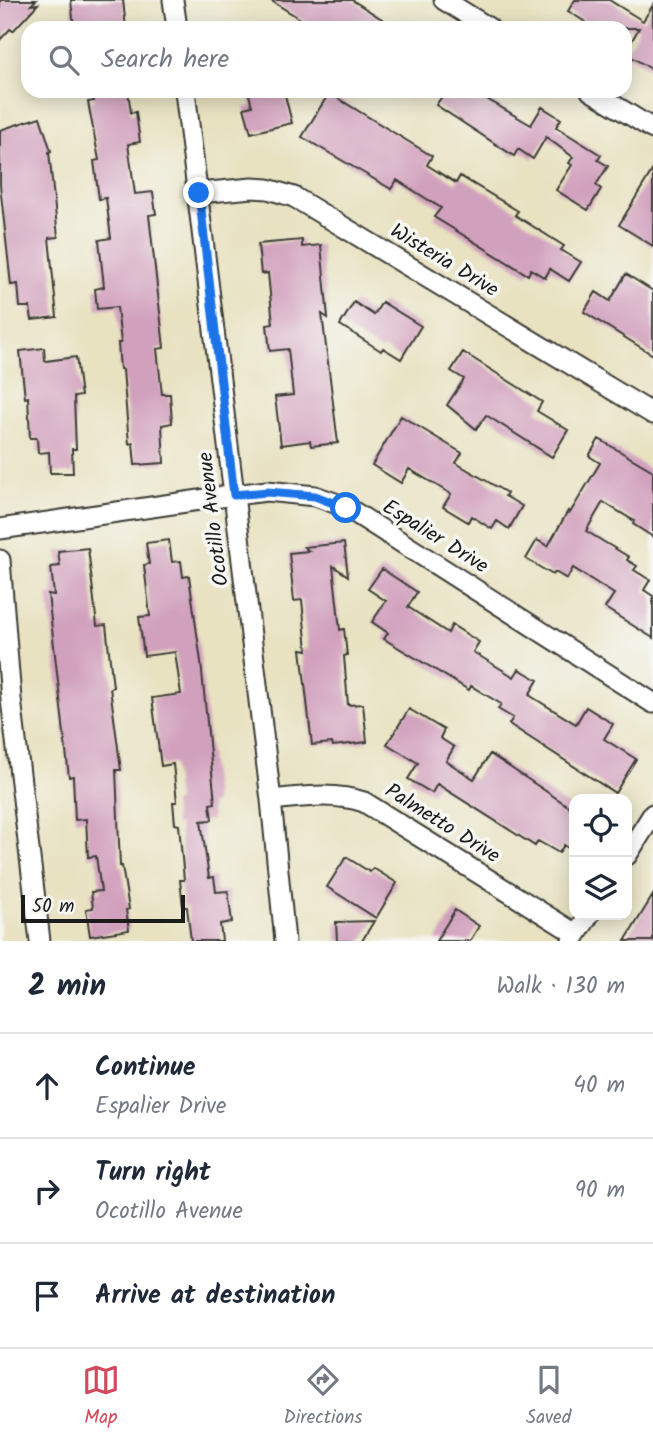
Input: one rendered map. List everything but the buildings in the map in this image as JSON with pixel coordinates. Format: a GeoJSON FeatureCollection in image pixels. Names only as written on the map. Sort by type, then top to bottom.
{"type":"FeatureCollection","features":[{"type":"Feature","properties":{"kind":"street"},"geometry":{"type":"LineString","coordinates":[[173,0],[176,21]]}},
{"type":"Feature","properties":{"kind":"street"},"geometry":{"type":"LineString","coordinates":[[444,0],[478,21]]}},
{"type":"Feature","properties":{"kind":"street","name":"Ocotillo Avenue"},"geometry":{"type":"LineString","coordinates":[[187,98],[271,800],[285,941]]}},
{"type":"Feature","properties":{"kind":"street"},"geometry":{"type":"LineString","coordinates":[[603,98],[653,129]]}},
{"type":"Feature","properties":{"kind":"street","name":"Wisteria Drive"},"geometry":{"type":"LineString","coordinates":[[199,193],[252,188],[268,189],[294,197],[653,414]]}},
{"type":"Feature","properties":{"kind":"street","name":"Espalier Drive"},"geometry":{"type":"LineString","coordinates":[[0,529],[234,495],[267,492],[315,496],[346,508],[653,703]]}},
{"type":"Feature","properties":{"kind":"street"},"geometry":{"type":"LineString","coordinates":[[0,560],[11,699],[40,941]]}},
{"type":"Feature","properties":{"kind":"street","name":"Palmetto Drive"},"geometry":{"type":"LineString","coordinates":[[271,800],[319,795],[346,796],[364,802],[574,937]]}},
{"type":"Feature","properties":{"kind":"street"},"geometry":{"type":"LineString","coordinates":[[632,847],[653,814]]}},
{"type":"Feature","properties":{"kind":"street"},"geometry":{"type":"LineString","coordinates":[[574,937],[586,920]]}},
{"type":"Feature","properties":{"kind":"route"},"geometry":{"type":"LineString","coordinates":[[199,193],[234,495],[267,492],[315,496],[346,508]]}}]}
